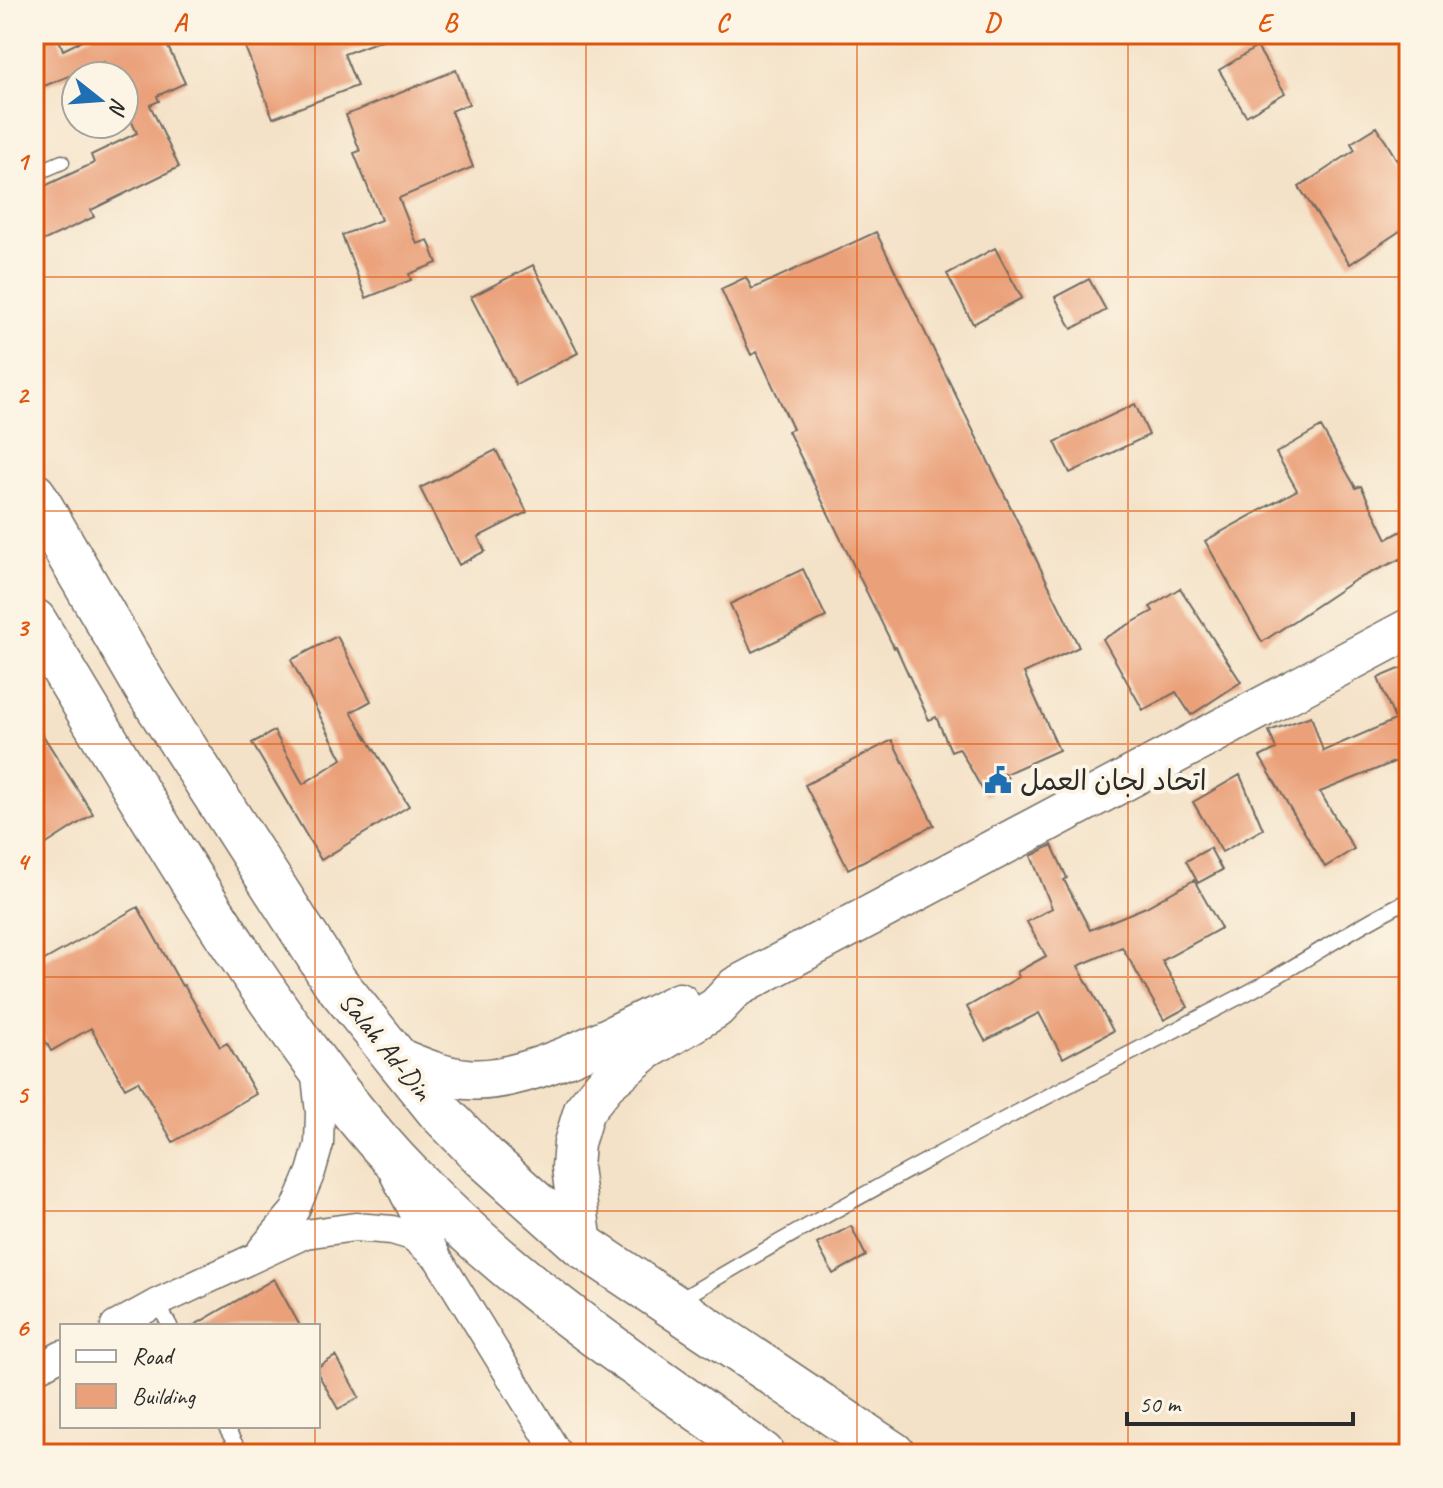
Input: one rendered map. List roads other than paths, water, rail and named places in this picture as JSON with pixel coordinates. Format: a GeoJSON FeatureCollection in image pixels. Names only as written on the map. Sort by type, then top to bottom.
{"type":"FeatureCollection","features":[{"type":"Feature","properties":{"kind":"highway","name":"Salah Ad-Din"},"geometry":{"type":"LineString","coordinates":[[34,495],[145,686],[335,982],[438,1110],[484,1157],[582,1245],[893,1454]]}},
{"type":"Feature","properties":{"kind":"highway"},"geometry":{"type":"LineString","coordinates":[[34,621],[206,904],[315,1063],[376,1140],[456,1220],[537,1290],[605,1345],[762,1454]]}},
{"type":"Feature","properties":{"kind":"main road"},"geometry":{"type":"LineString","coordinates":[[582,1245],[572,1167],[574,1143],[584,1110],[606,1083],[646,1050],[716,1008],[736,987],[1409,629]]}},
{"type":"Feature","properties":{"kind":"main road"},"geometry":{"type":"LineString","coordinates":[[395,1057],[445,1076],[469,1080],[505,1079],[572,1053],[703,992],[736,987]]}},
{"type":"Feature","properties":{"kind":"street"},"geometry":{"type":"LineString","coordinates":[[256,1255],[295,1210],[311,1172],[319,1144],[320,1113],[315,1063]]}},
{"type":"Feature","properties":{"kind":"street"},"geometry":{"type":"LineString","coordinates":[[376,1140],[437,1257],[558,1454]]}},
{"type":"Feature","properties":{"kind":"street"},"geometry":{"type":"LineString","coordinates":[[123,1324],[164,1314],[256,1255],[305,1234],[355,1227],[392,1230],[412,1236],[437,1257]]}},
{"type":"Feature","properties":{"kind":"street"},"geometry":{"type":"LineString","coordinates":[[34,1370],[60,1356]]}},
{"type":"Feature","properties":{"kind":"lane"},"geometry":{"type":"LineString","coordinates":[[34,174],[62,162]]}},
{"type":"Feature","properties":{"kind":"lane"},"geometry":{"type":"LineString","coordinates":[[671,1306],[791,1233],[1250,991],[1409,900]]}},
{"type":"Feature","properties":{"kind":"lane"},"geometry":{"type":"LineString","coordinates":[[226,1428],[241,1454]]}},
{"type":"Feature","properties":{"kind":"place","name":"اتحاد لجان العمل"},"geometry":{"type":"Point","coordinates":[998,780]}}]}
